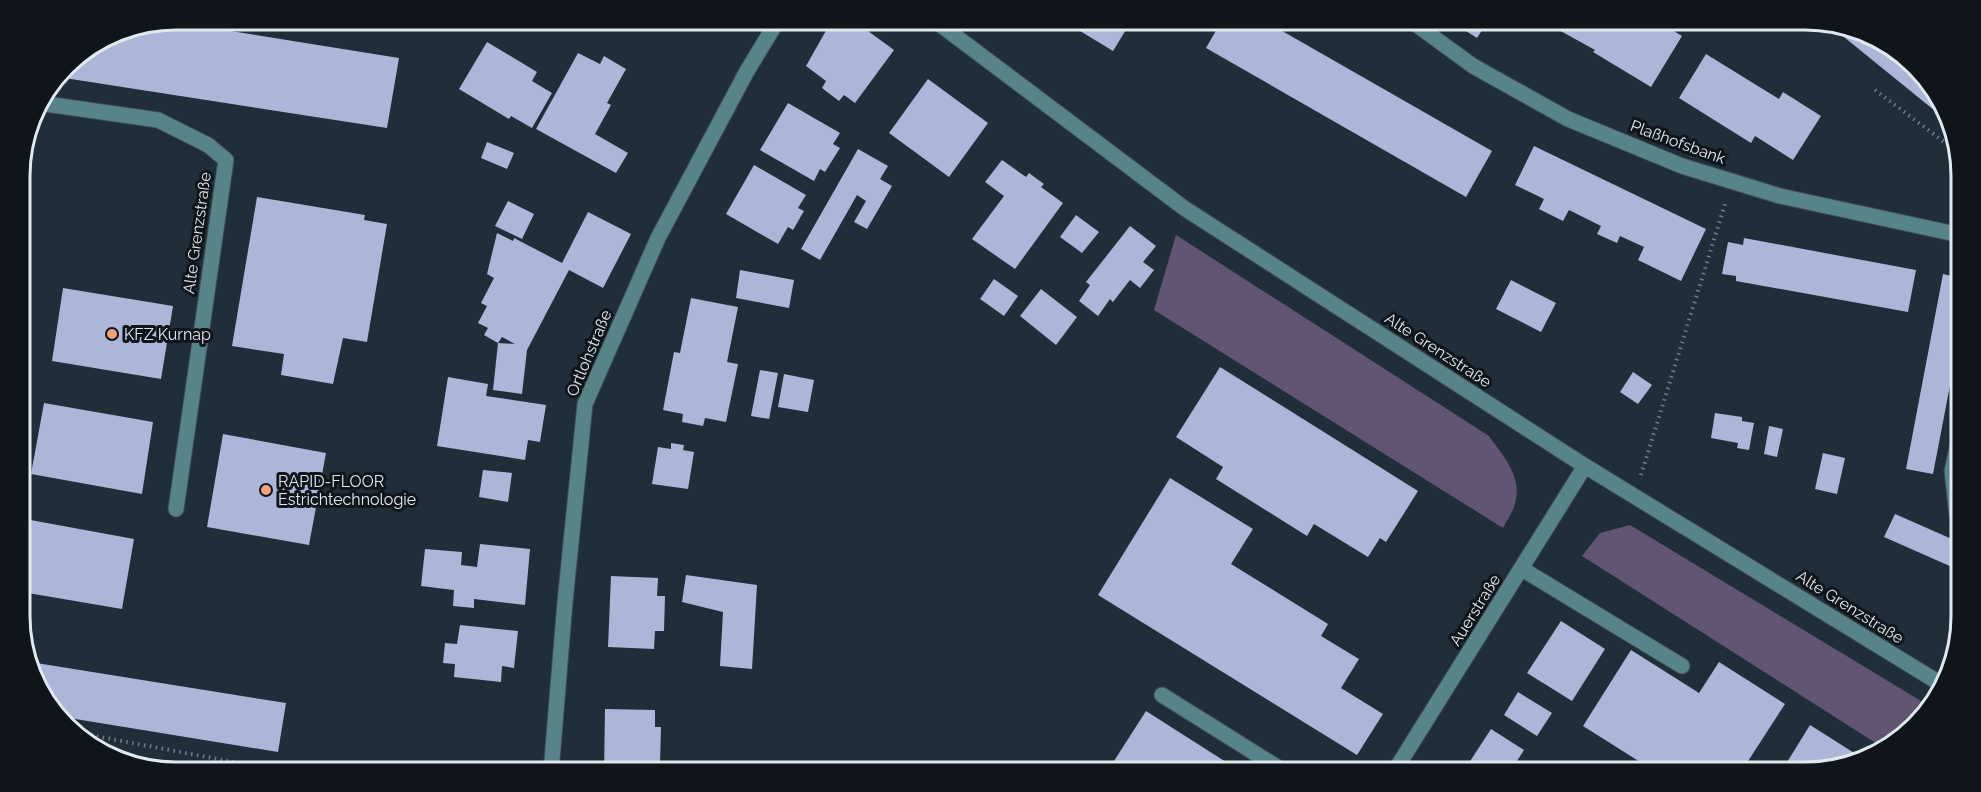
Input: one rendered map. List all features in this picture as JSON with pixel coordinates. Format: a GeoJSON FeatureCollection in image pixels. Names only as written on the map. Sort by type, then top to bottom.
{"type":"FeatureCollection","features":[{"type":"Feature","properties":{"kind":"street","name":"Ortlohstraße"},"geometry":{"type":"LineString","coordinates":[[552,762],[585,404],[658,238],[747,70],[772,30]]}},
{"type":"Feature","properties":{"kind":"street","name":"Alte Grenzstraße"},"geometry":{"type":"LineString","coordinates":[[947,30],[1184,207],[1585,466],[1936,681]]}},
{"type":"Feature","properties":{"kind":"street","name":"Plaßhofsbank"},"geometry":{"type":"LineString","coordinates":[[1424,30],[1473,66],[1568,119],[1682,166],[1780,196],[1951,233]]}},
{"type":"Feature","properties":{"kind":"street","name":"Alte Grenzstraße"},"geometry":{"type":"LineString","coordinates":[[49,105],[158,120],[208,145],[226,160],[176,509]]}},
{"type":"Feature","properties":{"kind":"street","name":"Auerstraße"},"geometry":{"type":"LineString","coordinates":[[1400,762],[1585,466]]}},
{"type":"Feature","properties":{"kind":"street"},"geometry":{"type":"LineString","coordinates":[[1522,569],[1682,666]]}},
{"type":"Feature","properties":{"kind":"street"},"geometry":{"type":"LineString","coordinates":[[1162,695],[1269,762]]}},
{"type":"Feature","properties":{"kind":"path"},"geometry":{"type":"LineString","coordinates":[[1875,90],[1947,144]]}},
{"type":"Feature","properties":{"kind":"path"},"geometry":{"type":"LineString","coordinates":[[1635,496],[1732,181]]}},
{"type":"Feature","properties":{"kind":"path"},"geometry":{"type":"LineString","coordinates":[[93,736],[234,762]]}},
{"type":"Feature","properties":{"kind":"shaded area"},"geometry":{"type":"Polygon","coordinates":[[[1176,235],[1489,436],[1510,467],[1516,484],[1517,493],[1514,506],[1503,528],[1154,310],[1176,235]]]}},
{"type":"Feature","properties":{"kind":"shaded area"},"geometry":{"type":"Polygon","coordinates":[[[1630,525],[1923,702],[1894,732],[1876,743],[1582,556],[1600,533],[1630,525]]]}},
{"type":"Feature","properties":{"kind":"building"},"geometry":{"type":"Polygon","coordinates":[[[167,30],[224,30],[399,58],[387,128],[68,78],[95,55],[120,41],[139,35],[167,30]]]}},
{"type":"Feature","properties":{"kind":"building"},"geometry":{"type":"Polygon","coordinates":[[[826,30],[867,30],[894,50],[855,103],[844,95],[839,101],[822,88],[826,81],[806,66],[826,30]]]}},
{"type":"Feature","properties":{"kind":"building"},"geometry":{"type":"Polygon","coordinates":[[[1078,30],[1126,30],[1113,51],[1078,30]]]}},
{"type":"Feature","properties":{"kind":"building"},"geometry":{"type":"Polygon","coordinates":[[[1216,30],[1280,30],[1492,151],[1466,197],[1206,48],[1216,30]]]}},
{"type":"Feature","properties":{"kind":"building"},"geometry":{"type":"Polygon","coordinates":[[[1464,30],[1482,30],[1477,38],[1464,30]]]}},
{"type":"Feature","properties":{"kind":"building"},"geometry":{"type":"Polygon","coordinates":[[[1559,30],[1672,30],[1682,36],[1651,87],[1593,52],[1595,50],[1559,30]]]}},
{"type":"Feature","properties":{"kind":"building"},"geometry":{"type":"Polygon","coordinates":[[[1842,35],[1869,45],[1901,66],[1921,87],[1935,111],[1842,35]]]}},
{"type":"Feature","properties":{"kind":"building"},"geometry":{"type":"Polygon","coordinates":[[[487,42],[537,72],[532,81],[552,93],[532,128],[511,116],[509,119],[459,89],[487,42]]]}},
{"type":"Feature","properties":{"kind":"building"},"geometry":{"type":"Polygon","coordinates":[[[578,53],[600,64],[604,56],[626,69],[607,103],[611,105],[595,134],[628,153],[616,173],[536,129],[578,53]]]}},
{"type":"Feature","properties":{"kind":"building"},"geometry":{"type":"Polygon","coordinates":[[[1706,54],[1779,99],[1783,92],[1821,116],[1793,160],[1755,136],[1751,143],[1679,98],[1706,54]]]}},
{"type":"Feature","properties":{"kind":"building"},"geometry":{"type":"Polygon","coordinates":[[[928,79],[988,123],[949,177],[889,133],[928,79]]]}},
{"type":"Feature","properties":{"kind":"building"},"geometry":{"type":"Polygon","coordinates":[[[788,103],[840,133],[833,144],[840,148],[825,172],[820,169],[814,181],[760,150],[788,103]]]}},
{"type":"Feature","properties":{"kind":"building"},"geometry":{"type":"Polygon","coordinates":[[[487,142],[514,153],[507,169],[481,158],[487,142]]]}},
{"type":"Feature","properties":{"kind":"building"},"geometry":{"type":"Polygon","coordinates":[[[1534,146],[1706,229],[1681,281],[1638,260],[1644,247],[1620,236],[1617,243],[1597,234],[1601,226],[1569,210],[1563,221],[1539,209],[1544,199],[1515,185],[1534,146]]]}},
{"type":"Feature","properties":{"kind":"building"},"geometry":{"type":"Polygon","coordinates":[[[858,149],[888,166],[880,179],[892,186],[867,229],[854,222],[866,201],[857,195],[820,260],[801,249],[858,149]]]}},
{"type":"Feature","properties":{"kind":"building"},"geometry":{"type":"Polygon","coordinates":[[[1002,160],[1026,177],[1029,173],[1044,184],[1041,187],[1063,203],[1015,269],[972,239],[1004,196],[985,182],[1002,160]]]}},
{"type":"Feature","properties":{"kind":"building"},"geometry":{"type":"Polygon","coordinates":[[[754,165],[806,195],[798,208],[804,211],[793,230],[788,227],[778,244],[726,214],[754,165]]]}},
{"type":"Feature","properties":{"kind":"building"},"geometry":{"type":"Polygon","coordinates":[[[257,197],[365,215],[364,220],[387,224],[367,342],[343,338],[333,384],[281,375],[284,354],[232,346],[257,197]]]}},
{"type":"Feature","properties":{"kind":"building"},"geometry":{"type":"Polygon","coordinates":[[[508,201],[534,214],[522,239],[495,226],[508,201]]]}},
{"type":"Feature","properties":{"kind":"building"},"geometry":{"type":"Polygon","coordinates":[[[588,212],[631,234],[603,288],[569,270],[527,350],[522,394],[493,390],[498,343],[484,335],[488,328],[478,323],[487,306],[481,303],[494,278],[487,274],[497,233],[513,241],[514,238],[562,263],[588,212]],[[502,337],[498,343],[515,344],[502,337]]]}},
{"type":"Feature","properties":{"kind":"building"},"geometry":{"type":"Polygon","coordinates":[[[1076,215],[1099,232],[1082,253],[1060,237],[1076,215]]]}},
{"type":"Feature","properties":{"kind":"building"},"geometry":{"type":"Polygon","coordinates":[[[1130,226],[1156,246],[1143,262],[1154,270],[1140,288],[1130,280],[1113,302],[1110,299],[1098,316],[1079,301],[1090,285],[1086,282],[1130,226]]]}},
{"type":"Feature","properties":{"kind":"building"},"geometry":{"type":"Polygon","coordinates":[[[1744,238],[1916,270],[1908,312],[1736,281],[1736,276],[1722,274],[1728,242],[1743,245],[1744,238]]]}},
{"type":"Feature","properties":{"kind":"building"},"geometry":{"type":"Polygon","coordinates":[[[740,270],[794,280],[789,308],[736,298],[740,270]]]}},
{"type":"Feature","properties":{"kind":"building"},"geometry":{"type":"Polygon","coordinates":[[[1943,274],[1951,276],[1951,380],[1933,474],[1906,469],[1943,274]]]}},
{"type":"Feature","properties":{"kind":"building"},"geometry":{"type":"Polygon","coordinates":[[[994,279],[1018,296],[1004,316],[980,299],[994,279]]]}},
{"type":"Feature","properties":{"kind":"building"},"geometry":{"type":"Polygon","coordinates":[[[1511,280],[1556,303],[1541,332],[1496,309],[1511,280]]]}},
{"type":"Feature","properties":{"kind":"building","name":"KFZ Kurnap"},"geometry":{"type":"Polygon","coordinates":[[[63,288],[173,306],[161,379],[52,361],[63,288]]]}},
{"type":"Feature","properties":{"kind":"building"},"geometry":{"type":"Polygon","coordinates":[[[1041,289],[1077,317],[1056,345],[1020,316],[1041,289]]]}},
{"type":"Feature","properties":{"kind":"building"},"geometry":{"type":"Polygon","coordinates":[[[691,298],[738,307],[727,362],[738,364],[726,422],[705,418],[703,426],[682,422],[683,414],[663,410],[674,352],[680,353],[691,298]]]}},
{"type":"Feature","properties":{"kind":"building"},"geometry":{"type":"Polygon","coordinates":[[[1220,367],[1418,491],[1386,542],[1380,538],[1368,557],[1314,524],[1307,536],[1216,479],[1223,467],[1176,437],[1220,367]]]}},
{"type":"Feature","properties":{"kind":"building"},"geometry":{"type":"Polygon","coordinates":[[[760,370],[778,373],[769,419],[751,416],[760,370]]]}},
{"type":"Feature","properties":{"kind":"building"},"geometry":{"type":"Polygon","coordinates":[[[1633,372],[1652,385],[1638,404],[1620,392],[1633,372]]]}},
{"type":"Feature","properties":{"kind":"building"},"geometry":{"type":"Polygon","coordinates":[[[784,374],[814,380],[808,412],[778,407],[784,374]]]}},
{"type":"Feature","properties":{"kind":"building"},"geometry":{"type":"Polygon","coordinates":[[[448,377],[488,384],[486,396],[546,405],[540,442],[528,440],[525,460],[437,446],[448,377]]]}},
{"type":"Feature","properties":{"kind":"building"},"geometry":{"type":"Polygon","coordinates":[[[44,403],[153,422],[142,494],[31,474],[44,403]]]}},
{"type":"Feature","properties":{"kind":"building"},"geometry":{"type":"Polygon","coordinates":[[[1715,413],[1742,417],[1742,421],[1754,423],[1749,450],[1737,448],[1738,443],[1711,438],[1715,413]]]}},
{"type":"Feature","properties":{"kind":"building"},"geometry":{"type":"Polygon","coordinates":[[[1769,426],[1783,429],[1777,457],[1764,454],[1769,426]]]}},
{"type":"Feature","properties":{"kind":"building","name":"RAPID-FLOOR Estrichtechnologie"},"geometry":{"type":"Polygon","coordinates":[[[223,434],[326,453],[309,545],[207,527],[223,434]]]}},
{"type":"Feature","properties":{"kind":"building"},"geometry":{"type":"Polygon","coordinates":[[[671,443],[684,445],[683,450],[694,452],[688,489],[652,484],[658,447],[671,449],[671,443]]]}},
{"type":"Feature","properties":{"kind":"building"},"geometry":{"type":"Polygon","coordinates":[[[1823,453],[1845,458],[1837,494],[1815,489],[1823,453]]]}},
{"type":"Feature","properties":{"kind":"building"},"geometry":{"type":"Polygon","coordinates":[[[483,470],[512,473],[508,502],[479,497],[483,470]]]}},
{"type":"Feature","properties":{"kind":"building"},"geometry":{"type":"Polygon","coordinates":[[[1170,478],[1253,529],[1231,564],[1328,624],[1321,636],[1359,659],[1341,688],[1383,714],[1357,755],[1098,595],[1170,478]]]}},
{"type":"Feature","properties":{"kind":"building"},"geometry":{"type":"Polygon","coordinates":[[[1895,514],[1951,539],[1951,567],[1884,537],[1895,514]]]}},
{"type":"Feature","properties":{"kind":"building"},"geometry":{"type":"Polygon","coordinates":[[[30,520],[134,539],[122,609],[30,593],[30,520]]]}},
{"type":"Feature","properties":{"kind":"building"},"geometry":{"type":"Polygon","coordinates":[[[480,544],[530,549],[525,605],[474,599],[474,608],[453,606],[454,590],[421,586],[425,549],[462,552],[461,565],[477,567],[480,544]]]}},
{"type":"Feature","properties":{"kind":"building"},"geometry":{"type":"Polygon","coordinates":[[[686,575],[757,585],[752,669],[720,666],[723,612],[682,602],[686,575]]]}},
{"type":"Feature","properties":{"kind":"building"},"geometry":{"type":"Polygon","coordinates":[[[611,576],[658,578],[657,596],[665,596],[664,631],[655,631],[654,649],[608,647],[611,576]]]}},
{"type":"Feature","properties":{"kind":"building"},"geometry":{"type":"Polygon","coordinates":[[[1561,621],[1605,649],[1572,701],[1527,673],[1561,621]]]}},
{"type":"Feature","properties":{"kind":"building"},"geometry":{"type":"Polygon","coordinates":[[[460,625],[518,631],[514,668],[502,666],[501,682],[454,677],[455,664],[443,663],[445,643],[457,644],[460,625]]]}},
{"type":"Feature","properties":{"kind":"building"},"geometry":{"type":"Polygon","coordinates":[[[1631,650],[1699,693],[1719,662],[1785,704],[1747,762],[1640,762],[1583,726],[1631,650]]]}},
{"type":"Feature","properties":{"kind":"building"},"geometry":{"type":"Polygon","coordinates":[[[38,663],[286,703],[278,752],[73,719],[55,697],[38,663]]]}},
{"type":"Feature","properties":{"kind":"building"},"geometry":{"type":"Polygon","coordinates":[[[1518,692],[1552,713],[1537,736],[1504,715],[1518,692]]]}},
{"type":"Feature","properties":{"kind":"building"},"geometry":{"type":"Polygon","coordinates":[[[605,709],[655,710],[655,727],[661,727],[660,762],[604,762],[605,709]]]}},
{"type":"Feature","properties":{"kind":"building"},"geometry":{"type":"Polygon","coordinates":[[[1146,711],[1226,762],[1116,762],[1114,761],[1146,711]]]}},
{"type":"Feature","properties":{"kind":"building"},"geometry":{"type":"Polygon","coordinates":[[[1810,725],[1854,753],[1824,761],[1787,762],[1810,725]]]}},
{"type":"Feature","properties":{"kind":"building"},"geometry":{"type":"Polygon","coordinates":[[[1491,729],[1524,750],[1516,762],[1470,762],[1491,729]]]}},
{"type":"Feature","properties":{"kind":"place","name":"KFZ Kurnap"},"geometry":{"type":"Point","coordinates":[112,334]}},
{"type":"Feature","properties":{"kind":"place","name":"RAPID-FLOOR Estrichtechnologie"},"geometry":{"type":"Point","coordinates":[266,490]}}]}
